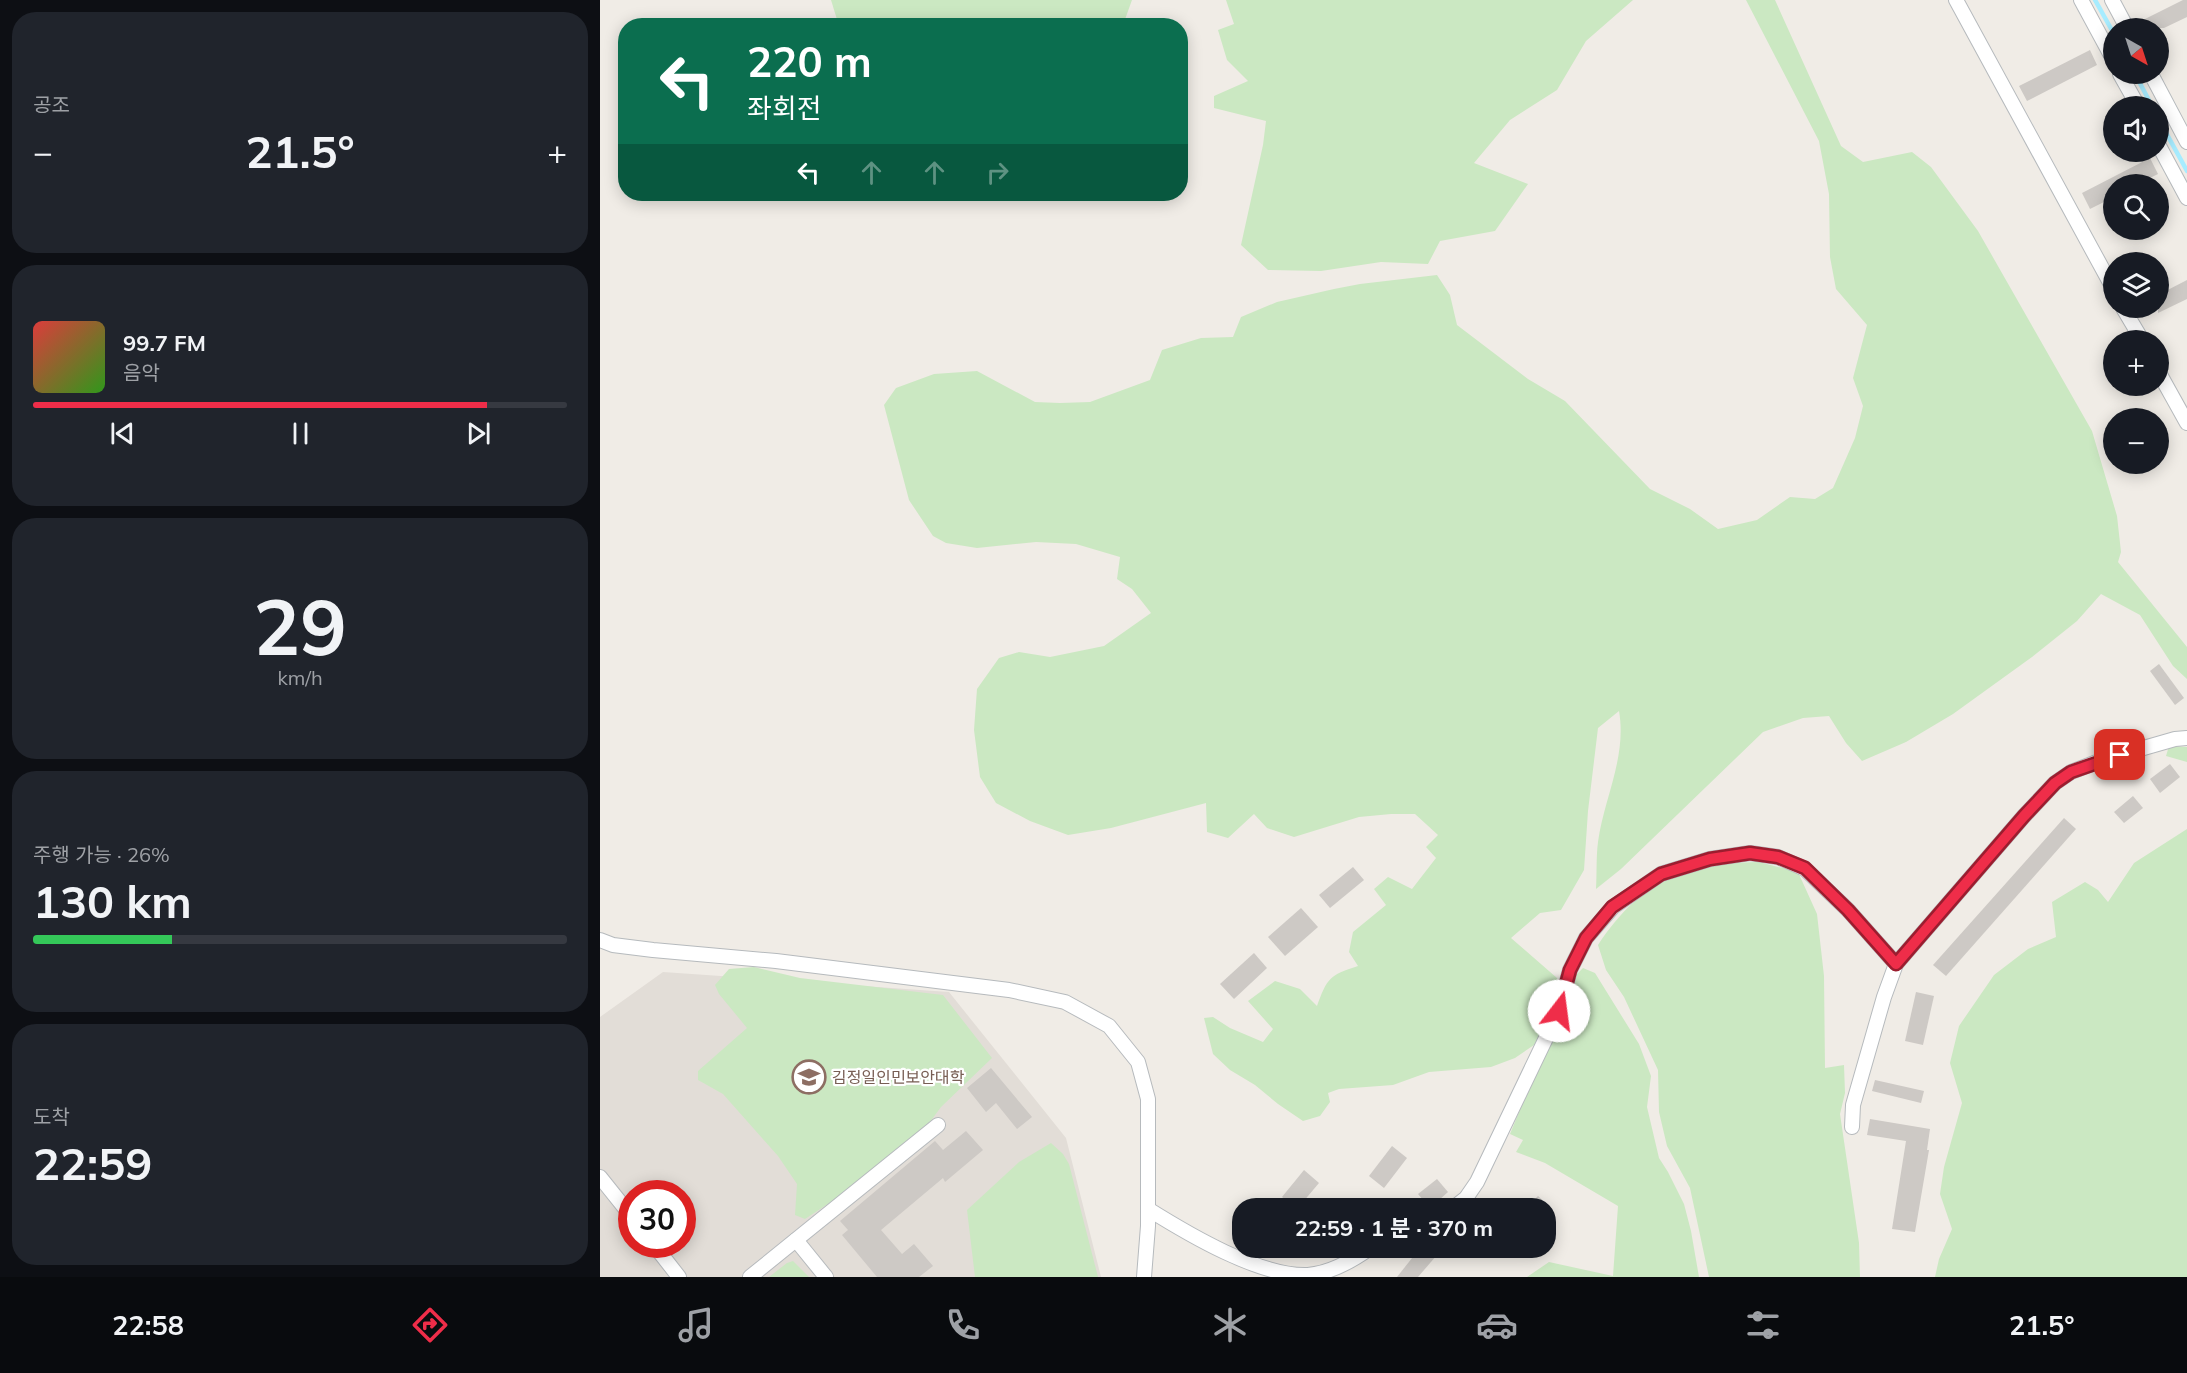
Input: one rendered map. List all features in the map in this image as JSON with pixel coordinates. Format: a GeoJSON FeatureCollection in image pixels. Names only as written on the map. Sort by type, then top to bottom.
{"type":"FeatureCollection","features":[{"type":"Feature","properties":{"kind":"street"},"geometry":{"type":"LineString","coordinates":[[1956,0],[2103,270]]}},
{"type":"Feature","properties":{"kind":"street"},"geometry":{"type":"LineString","coordinates":[[2081,0],[2103,41]]}},
{"type":"Feature","properties":{"kind":"street"},"geometry":{"type":"LineString","coordinates":[[2112,0],[2122,18]]}},
{"type":"Feature","properties":{"kind":"street"},"geometry":{"type":"LineString","coordinates":[[2156,84],[2187,142]]}},
{"type":"Feature","properties":{"kind":"street"},"geometry":{"type":"LineString","coordinates":[[2168,162],[2187,198]]}},
{"type":"Feature","properties":{"kind":"street"},"geometry":{"type":"LineString","coordinates":[[2169,391],[2187,423]]}},
{"type":"Feature","properties":{"kind":"street"},"geometry":{"type":"LineString","coordinates":[[1852,1127],[1852,1105],[1896,964],[2055,783],[2071,772],[2102,760],[2175,739],[2187,738]]}},
{"type":"Feature","properties":{"kind":"street"},"geometry":{"type":"LineString","coordinates":[[1466,1198],[1477,1182],[1559,1011],[1570,970],[1586,938],[1612,907],[1661,874],[1710,859],[1750,853],[1778,857],[1805,868],[1848,910],[1896,964]]}},
{"type":"Feature","properties":{"kind":"street"},"geometry":{"type":"LineString","coordinates":[[600,940],[613,945],[653,950],[776,961],[1009,990],[1065,1002],[1109,1026],[1138,1062],[1148,1099],[1148,1209],[1144,1277]]}},
{"type":"Feature","properties":{"kind":"street"},"geometry":{"type":"LineString","coordinates":[[750,1277],[938,1125]]}},
{"type":"Feature","properties":{"kind":"street"},"geometry":{"type":"LineString","coordinates":[[600,1177],[618,1200]]}},
{"type":"Feature","properties":{"kind":"street"},"geometry":{"type":"LineString","coordinates":[[1148,1209],[1189,1235],[1232,1255]]}},
{"type":"Feature","properties":{"kind":"street"},"geometry":{"type":"LineString","coordinates":[[796,1240],[826,1277]]}},
{"type":"Feature","properties":{"kind":"street"},"geometry":{"type":"LineString","coordinates":[[664,1258],[679,1277]]}},
{"type":"Feature","properties":{"kind":"street"},"geometry":{"type":"LineString","coordinates":[[1238,1258],[1289,1275],[1308,1275],[1334,1269],[1357,1258]]}},
{"type":"Feature","properties":{"kind":"shaded area","name":"김정일인민보안대학"},"geometry":{"type":"Polygon","coordinates":[[[663,972],[949,992],[1066,1138],[1101,1277],[600,1277],[600,1017],[663,972]]]}},
{"type":"Feature","properties":{"kind":"green space"},"geometry":{"type":"Polygon","coordinates":[[[831,0],[1132,0],[1126,18],[837,18],[831,0]]]}},
{"type":"Feature","properties":{"kind":"green space"},"geometry":{"type":"Polygon","coordinates":[[[1226,0],[1633,0],[1586,41],[1557,90],[1510,120],[1474,163],[1528,184],[1495,231],[1440,241],[1428,264],[1381,262],[1321,271],[1268,270],[1241,245],[1263,145],[1266,121],[1214,108],[1214,96],[1248,81],[1227,60],[1218,30],[1234,24],[1226,0]]]}},
{"type":"Feature","properties":{"kind":"green space"},"geometry":{"type":"Polygon","coordinates":[[[1746,0],[1775,0],[1841,146],[1863,162],[1912,152],[1931,167],[1978,231],[2092,431],[2117,516],[2121,552],[2118,562],[2187,647],[2187,679],[2173,666],[2140,615],[2101,594],[2077,621],[2032,657],[1953,714],[1906,742],[1862,761],[1846,743],[1829,716],[1803,718],[1763,732],[1621,869],[1596,889],[1598,842],[1620,745],[1619,711],[1598,728],[1588,811],[1584,870],[1561,910],[1540,913],[1511,938],[1557,978],[1558,1004],[1534,1045],[1515,1058],[1491,1067],[1429,1072],[1393,1085],[1339,1089],[1328,1093],[1330,1102],[1320,1116],[1303,1121],[1255,1085],[1230,1070],[1213,1054],[1204,1018],[1213,1017],[1230,1028],[1263,1042],[1273,1029],[1248,1001],[1275,981],[1300,989],[1317,1006],[1330,979],[1358,966],[1349,952],[1353,932],[1386,905],[1374,889],[1388,877],[1412,889],[1436,858],[1426,847],[1438,835],[1415,814],[1391,814],[1359,817],[1294,837],[1267,828],[1254,814],[1228,838],[1207,832],[1206,803],[1111,828],[1068,835],[1030,821],[996,803],[980,777],[974,730],[977,689],[999,658],[1019,652],[1050,657],[1104,646],[1151,613],[1132,589],[1117,579],[1120,557],[1076,544],[1036,542],[977,548],[946,543],[933,536],[909,500],[884,405],[896,388],[934,374],[977,371],[1035,402],[1090,402],[1150,380],[1162,350],[1201,338],[1233,337],[1241,317],[1277,302],[1360,284],[1437,275],[1450,295],[1457,325],[1528,379],[1565,401],[1650,489],[1690,509],[1718,529],[1757,520],[1790,497],[1815,499],[1833,488],[1855,438],[1863,406],[1853,378],[1867,325],[1836,289],[1830,257],[1829,194],[1819,141],[1746,0]]]}},
{"type":"Feature","properties":{"kind":"green space"},"geometry":{"type":"Polygon","coordinates":[[[2169,746],[2187,747],[2187,762],[2166,756],[2169,746]]]}},
{"type":"Feature","properties":{"kind":"green space"},"geometry":{"type":"Polygon","coordinates":[[[2187,829],[2187,1277],[1935,1277],[1939,1259],[1952,1229],[1940,1194],[1944,1167],[1962,1103],[1950,1063],[1959,1026],[1994,975],[2028,949],[2056,937],[2052,902],[2085,882],[2098,890],[2108,902],[2134,863],[2187,829]]]}},
{"type":"Feature","properties":{"kind":"green space"},"geometry":{"type":"Polygon","coordinates":[[[1759,862],[1798,872],[1817,914],[1824,976],[1825,1068],[1844,1065],[1845,1093],[1840,1114],[1859,1243],[1860,1277],[1709,1277],[1690,1188],[1667,1146],[1659,1112],[1658,1070],[1624,997],[1606,970],[1598,945],[1634,902],[1667,878],[1699,867],[1759,862]]]}},
{"type":"Feature","properties":{"kind":"green space"},"geometry":{"type":"Polygon","coordinates":[[[754,967],[800,978],[943,995],[992,1058],[941,1107],[921,1134],[843,1194],[805,1219],[795,1215],[797,1184],[778,1156],[723,1094],[698,1080],[698,1071],[747,1028],[719,994],[715,985],[729,969],[754,967]]]}},
{"type":"Feature","properties":{"kind":"green space"},"geometry":{"type":"Polygon","coordinates":[[[1583,968],[1595,973],[1639,1044],[1651,1076],[1647,1107],[1659,1158],[1684,1204],[1699,1277],[1527,1277],[1549,1262],[1613,1276],[1618,1206],[1545,1163],[1516,1152],[1523,1140],[1510,1134],[1575,976],[1583,968]]]}},
{"type":"Feature","properties":{"kind":"green space"},"geometry":{"type":"Polygon","coordinates":[[[1051,1143],[1063,1154],[1069,1164],[1098,1277],[975,1277],[967,1210],[1019,1162],[1051,1143]]]}},
{"type":"Feature","properties":{"kind":"green space"},"geometry":{"type":"Polygon","coordinates":[[[793,1261],[809,1277],[769,1277],[787,1263],[793,1261]]]}},
{"type":"Feature","properties":{"kind":"building"},"geometry":{"type":"Polygon","coordinates":[[[2187,0],[2187,17],[2169,26],[2169,18],[2147,18],[2187,0]]]}},
{"type":"Feature","properties":{"kind":"building"},"geometry":{"type":"Polygon","coordinates":[[[2090,50],[2097,65],[2027,101],[2019,86],[2090,50]]]}},
{"type":"Feature","properties":{"kind":"building"},"geometry":{"type":"Polygon","coordinates":[[[2142,162],[2152,162],[2158,174],[2119,174],[2142,162]]]}},
{"type":"Feature","properties":{"kind":"building"},"geometry":{"type":"Polygon","coordinates":[[[2103,182],[2103,202],[2090,209],[2082,193],[2103,182]]]}},
{"type":"Feature","properties":{"kind":"building"},"geometry":{"type":"Polygon","coordinates":[[[2187,280],[2187,299],[2169,308],[2169,289],[2187,280]]]}},
{"type":"Feature","properties":{"kind":"building"},"geometry":{"type":"Polygon","coordinates":[[[2159,664],[2184,698],[2175,705],[2150,671],[2159,664]]]}},
{"type":"Feature","properties":{"kind":"building"},"geometry":{"type":"Polygon","coordinates":[[[2170,764],[2180,777],[2160,793],[2150,779],[2170,764]]]}},
{"type":"Feature","properties":{"kind":"building"},"geometry":{"type":"Polygon","coordinates":[[[2133,796],[2143,808],[2124,823],[2114,812],[2133,796]]]}},
{"type":"Feature","properties":{"kind":"building"},"geometry":{"type":"Polygon","coordinates":[[[2064,818],[2076,829],[1946,976],[1933,965],[2064,818]]]}},
{"type":"Feature","properties":{"kind":"building"},"geometry":{"type":"Polygon","coordinates":[[[1353,867],[1364,880],[1330,908],[1319,895],[1353,867]]]}},
{"type":"Feature","properties":{"kind":"building"},"geometry":{"type":"Polygon","coordinates":[[[1301,908],[1318,927],[1285,956],[1268,937],[1301,908]]]}},
{"type":"Feature","properties":{"kind":"building"},"geometry":{"type":"Polygon","coordinates":[[[1254,953],[1267,968],[1234,999],[1220,984],[1254,953]]]}},
{"type":"Feature","properties":{"kind":"building"},"geometry":{"type":"Polygon","coordinates":[[[1916,992],[1934,996],[1923,1045],[1905,1041],[1916,992]]]}},
{"type":"Feature","properties":{"kind":"building"},"geometry":{"type":"Polygon","coordinates":[[[991,1068],[1032,1117],[1017,1129],[996,1103],[986,1112],[967,1088],[991,1068]]]}},
{"type":"Feature","properties":{"kind":"building"},"geometry":{"type":"Polygon","coordinates":[[[1875,1080],[1924,1091],[1921,1103],[1872,1091],[1875,1080]]]}},
{"type":"Feature","properties":{"kind":"building"},"geometry":{"type":"Polygon","coordinates":[[[1870,1119],[1930,1129],[1927,1150],[1929,1150],[1915,1232],[1892,1229],[1906,1141],[1867,1135],[1870,1119]]]}},
{"type":"Feature","properties":{"kind":"building"},"geometry":{"type":"Polygon","coordinates":[[[966,1131],[983,1150],[945,1182],[943,1178],[881,1230],[902,1254],[914,1244],[933,1266],[919,1277],[877,1277],[842,1235],[848,1230],[840,1221],[935,1141],[943,1150],[966,1131]]]}},
{"type":"Feature","properties":{"kind":"building"},"geometry":{"type":"Polygon","coordinates":[[[1392,1146],[1407,1158],[1384,1188],[1369,1176],[1392,1146]]]}},
{"type":"Feature","properties":{"kind":"building"},"geometry":{"type":"Polygon","coordinates":[[[1304,1170],[1319,1183],[1306,1198],[1282,1197],[1304,1170]]]}},
{"type":"Feature","properties":{"kind":"building"},"geometry":{"type":"Polygon","coordinates":[[[1437,1179],[1448,1192],[1441,1198],[1421,1198],[1418,1194],[1437,1179]]]}},
{"type":"Feature","properties":{"kind":"building"},"geometry":{"type":"Polygon","coordinates":[[[1412,1258],[1434,1258],[1418,1277],[1397,1277],[1412,1258]]]}},
{"type":"Feature","properties":{"kind":"waterway"},"geometry":{"type":"LineString","coordinates":[[2095,0],[2105,18]]}},
{"type":"Feature","properties":{"kind":"waterway"},"geometry":{"type":"LineString","coordinates":[[2140,84],[2147,96]]}},
{"type":"Feature","properties":{"kind":"waterway"},"geometry":{"type":"LineString","coordinates":[[2169,138],[2187,171]]}},
{"type":"Feature","properties":{"kind":"place","name":"김정일인민보안대학"},"geometry":{"type":"Point","coordinates":[809,1077]}},
{"type":"Feature","properties":{"kind":"route"},"geometry":{"type":"LineString","coordinates":[[1559,1011],[1570,970],[1586,938],[1612,907],[1661,874],[1710,859],[1750,853],[1778,857],[1805,868],[1848,910],[1896,964],[2055,783],[2071,772],[2120,755]]}}]}
